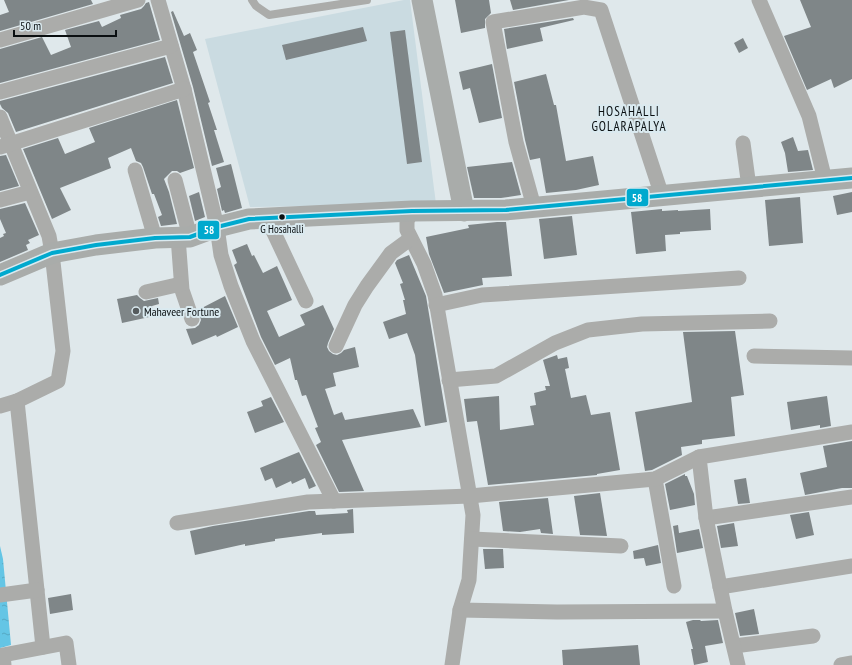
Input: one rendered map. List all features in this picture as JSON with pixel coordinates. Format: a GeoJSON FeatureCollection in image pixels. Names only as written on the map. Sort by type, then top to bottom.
{"type":"FeatureCollection","features":[{"type":"Feature","properties":{"kind":"street"},"geometry":{"type":"LineString","coordinates":[[0,40],[138,0]]}},
{"type":"Feature","properties":{"kind":"street"},"geometry":{"type":"LineString","coordinates":[[158,0],[184,89],[217,227],[221,255],[231,286],[253,340],[334,501]]}},
{"type":"Feature","properties":{"kind":"street"},"geometry":{"type":"LineString","coordinates":[[422,0],[464,210]]}},
{"type":"Feature","properties":{"kind":"street"},"geometry":{"type":"LineString","coordinates":[[758,0],[809,116],[825,180]]}},
{"type":"Feature","properties":{"kind":"street"},"geometry":{"type":"LineString","coordinates":[[534,207],[516,142],[493,22],[584,7],[601,10],[662,196]]}},
{"type":"Feature","properties":{"kind":"street"},"geometry":{"type":"LineString","coordinates":[[0,92],[171,46]]}},
{"type":"Feature","properties":{"kind":"street"},"geometry":{"type":"LineString","coordinates":[[5,145],[184,89]]}},
{"type":"Feature","properties":{"kind":"street"},"geometry":{"type":"LineString","coordinates":[[0,117],[5,145],[30,192],[49,236],[63,351],[58,381],[17,401],[0,406]]}},
{"type":"Feature","properties":{"kind":"street"},"geometry":{"type":"LineString","coordinates":[[743,143],[749,187]]}},
{"type":"Feature","properties":{"kind":"street"},"geometry":{"type":"LineString","coordinates":[[135,170],[156,238]]}},
{"type":"Feature","properties":{"kind":"street"},"geometry":{"type":"LineString","coordinates":[[0,275],[52,253],[96,245],[156,238],[184,237],[249,219],[412,211],[506,210],[852,178]]}},
{"type":"Feature","properties":{"kind":"street"},"geometry":{"type":"LineString","coordinates":[[175,180],[184,237],[181,284],[192,319]]}},
{"type":"Feature","properties":{"kind":"street"},"geometry":{"type":"LineString","coordinates":[[0,200],[30,192]]}},
{"type":"Feature","properties":{"kind":"street"},"geometry":{"type":"LineString","coordinates":[[412,211],[407,221],[407,230],[410,239],[424,264],[434,295],[473,515],[469,580],[460,610],[452,665]]}},
{"type":"Feature","properties":{"kind":"street"},"geometry":{"type":"LineString","coordinates":[[267,218],[306,301]]}},
{"type":"Feature","properties":{"kind":"street"},"geometry":{"type":"LineString","coordinates":[[336,346],[355,305],[367,286],[391,253],[410,239]]}},
{"type":"Feature","properties":{"kind":"street"},"geometry":{"type":"LineString","coordinates":[[436,305],[482,295],[739,278]]}},
{"type":"Feature","properties":{"kind":"street"},"geometry":{"type":"LineString","coordinates":[[146,292],[181,284]]}},
{"type":"Feature","properties":{"kind":"street"},"geometry":{"type":"LineString","coordinates":[[450,380],[496,376],[555,343],[588,330],[642,324],[770,321]]}},
{"type":"Feature","properties":{"kind":"street"},"geometry":{"type":"LineString","coordinates":[[754,356],[852,358]]}},
{"type":"Feature","properties":{"kind":"street"},"geometry":{"type":"LineString","coordinates":[[17,401],[43,647]]}},
{"type":"Feature","properties":{"kind":"street"},"geometry":{"type":"LineString","coordinates":[[177,523],[308,502],[470,496],[655,479],[699,457],[852,432]]}},
{"type":"Feature","properties":{"kind":"street"},"geometry":{"type":"LineString","coordinates":[[699,457],[706,518],[725,611],[738,665]]}},
{"type":"Feature","properties":{"kind":"street"},"geometry":{"type":"LineString","coordinates":[[655,479],[674,586]]}},
{"type":"Feature","properties":{"kind":"street"},"geometry":{"type":"LineString","coordinates":[[706,518],[852,497]]}},
{"type":"Feature","properties":{"kind":"street"},"geometry":{"type":"LineString","coordinates":[[472,539],[621,546]]}},
{"type":"Feature","properties":{"kind":"street"},"geometry":{"type":"LineString","coordinates":[[720,587],[852,566]]}},
{"type":"Feature","properties":{"kind":"street"},"geometry":{"type":"LineString","coordinates":[[4,595],[38,590]]}},
{"type":"Feature","properties":{"kind":"street"},"geometry":{"type":"LineString","coordinates":[[460,610],[557,612],[725,611]]}},
{"type":"Feature","properties":{"kind":"street"},"geometry":{"type":"LineString","coordinates":[[734,646],[814,636]]}},
{"type":"Feature","properties":{"kind":"street"},"geometry":{"type":"LineString","coordinates":[[2,659],[43,647],[66,643],[69,665]]}},
{"type":"Feature","properties":{"kind":"street"},"geometry":{"type":"LineString","coordinates":[[841,665],[852,663]]}},
{"type":"Feature","properties":{"kind":"lane"},"geometry":{"type":"LineString","coordinates":[[252,0],[256,6],[269,15],[366,0]]}},
{"type":"Feature","properties":{"kind":"shaded area"},"geometry":{"type":"Polygon","coordinates":[[[410,0],[436,204],[250,207],[205,39],[410,0]]]}},
{"type":"Feature","properties":{"kind":"water"},"geometry":{"type":"Polygon","coordinates":[[[0,546],[3,559],[11,645],[0,648],[0,546]]]}},
{"type":"Feature","properties":{"kind":"building"},"geometry":{"type":"Polygon","coordinates":[[[4,0],[91,0],[93,4],[0,31],[0,15],[9,12],[4,0]]]}},
{"type":"Feature","properties":{"kind":"building"},"geometry":{"type":"Polygon","coordinates":[[[455,0],[489,0],[491,13],[485,19],[485,28],[461,33],[455,0]]]}},
{"type":"Feature","properties":{"kind":"building"},"geometry":{"type":"Polygon","coordinates":[[[510,0],[569,0],[513,10],[510,0]]]}},
{"type":"Feature","properties":{"kind":"building"},"geometry":{"type":"Polygon","coordinates":[[[800,0],[852,0],[852,79],[834,88],[831,79],[807,90],[784,36],[811,27],[800,0]]]}},
{"type":"Feature","properties":{"kind":"building"},"geometry":{"type":"Polygon","coordinates":[[[149,2],[160,40],[0,83],[0,49],[42,37],[51,55],[71,47],[65,30],[99,21],[102,27],[121,18],[120,15],[141,9],[146,3],[149,2]]]}},
{"type":"Feature","properties":{"kind":"building"},"geometry":{"type":"Polygon","coordinates":[[[173,11],[184,36],[190,33],[197,50],[193,52],[210,102],[208,103],[217,130],[214,130],[224,162],[212,166],[193,87],[171,12],[173,11]]]}},
{"type":"Feature","properties":{"kind":"building"},"geometry":{"type":"Polygon","coordinates":[[[573,18],[574,20],[540,28],[543,41],[507,49],[504,29],[573,18]]]}},
{"type":"Feature","properties":{"kind":"building"},"geometry":{"type":"Polygon","coordinates":[[[363,27],[367,41],[286,60],[282,45],[363,27]]]}},
{"type":"Feature","properties":{"kind":"building"},"geometry":{"type":"Polygon","coordinates":[[[405,30],[422,162],[407,164],[390,32],[405,30]]]}},
{"type":"Feature","properties":{"kind":"building"},"geometry":{"type":"Polygon","coordinates":[[[743,38],[748,48],[739,53],[734,43],[743,38]]]}},
{"type":"Feature","properties":{"kind":"building"},"geometry":{"type":"Polygon","coordinates":[[[165,57],[173,83],[16,132],[8,113],[0,104],[0,101],[165,57]]]}},
{"type":"Feature","properties":{"kind":"building"},"geometry":{"type":"Polygon","coordinates":[[[492,64],[502,118],[479,123],[470,88],[463,90],[459,72],[492,64]]]}},
{"type":"Feature","properties":{"kind":"building"},"geometry":{"type":"Polygon","coordinates":[[[546,74],[554,105],[556,105],[566,161],[593,156],[599,185],[576,190],[546,193],[540,158],[530,160],[514,82],[546,74]]]}},
{"type":"Feature","properties":{"kind":"building"},"geometry":{"type":"Polygon","coordinates":[[[177,100],[194,168],[180,173],[177,171],[172,171],[164,179],[177,224],[161,226],[158,217],[162,215],[154,194],[152,194],[141,163],[136,161],[131,148],[108,158],[111,168],[60,188],[71,210],[52,219],[23,149],[58,138],[65,154],[95,142],[89,128],[177,100]]]}},
{"type":"Feature","properties":{"kind":"building"},"geometry":{"type":"Polygon","coordinates":[[[793,137],[798,151],[808,150],[813,170],[788,172],[785,153],[781,142],[793,137]]]}},
{"type":"Feature","properties":{"kind":"building"},"geometry":{"type":"Polygon","coordinates":[[[6,155],[19,186],[0,191],[0,156],[6,155]]]}},
{"type":"Feature","properties":{"kind":"building"},"geometry":{"type":"Polygon","coordinates":[[[512,162],[521,195],[501,198],[474,198],[467,167],[512,162]]]}},
{"type":"Feature","properties":{"kind":"building"},"geometry":{"type":"Polygon","coordinates":[[[231,164],[242,208],[225,213],[224,210],[222,211],[217,189],[221,187],[216,168],[231,164]]]}},
{"type":"Feature","properties":{"kind":"building"},"geometry":{"type":"Polygon","coordinates":[[[199,192],[205,217],[195,221],[189,196],[199,192]]]}},
{"type":"Feature","properties":{"kind":"building"},"geometry":{"type":"Polygon","coordinates":[[[852,192],[852,212],[837,215],[833,196],[852,192]]]}},
{"type":"Feature","properties":{"kind":"building"},"geometry":{"type":"Polygon","coordinates":[[[800,197],[803,243],[769,246],[765,200],[800,197]]]}},
{"type":"Feature","properties":{"kind":"building"},"geometry":{"type":"Polygon","coordinates":[[[25,203],[39,235],[28,240],[30,243],[26,245],[28,250],[0,262],[0,238],[6,233],[0,219],[0,209],[25,203]]]}},
{"type":"Feature","properties":{"kind":"building"},"geometry":{"type":"Polygon","coordinates":[[[662,209],[662,211],[678,211],[710,209],[711,230],[680,232],[680,234],[665,235],[666,251],[636,254],[631,212],[662,209]]]}},
{"type":"Feature","properties":{"kind":"building"},"geometry":{"type":"Polygon","coordinates":[[[572,216],[577,255],[544,259],[539,219],[572,216]]]}},
{"type":"Feature","properties":{"kind":"building"},"geometry":{"type":"Polygon","coordinates":[[[506,222],[512,276],[482,278],[483,285],[444,293],[429,254],[426,237],[469,228],[468,225],[506,222]]]}},
{"type":"Feature","properties":{"kind":"building"},"geometry":{"type":"Polygon","coordinates":[[[247,244],[252,256],[254,255],[263,273],[277,266],[292,300],[267,311],[279,337],[305,325],[300,315],[323,305],[334,329],[327,347],[329,351],[337,355],[344,350],[355,347],[359,367],[333,373],[336,386],[325,389],[334,415],[342,412],[345,420],[413,409],[421,427],[342,440],[364,491],[339,492],[316,445],[321,442],[315,428],[318,427],[306,395],[302,396],[297,380],[295,380],[290,358],[275,365],[261,337],[234,265],[237,263],[232,250],[247,244]]]}},
{"type":"Feature","properties":{"kind":"building"},"geometry":{"type":"Polygon","coordinates":[[[409,255],[426,296],[447,422],[425,426],[415,355],[407,333],[389,339],[383,322],[406,314],[403,300],[405,300],[400,284],[403,283],[395,263],[397,260],[409,255]]]}},
{"type":"Feature","properties":{"kind":"building","name":"Mahaveer Fortune"},"geometry":{"type":"Polygon","coordinates":[[[137,295],[144,301],[158,298],[159,304],[152,306],[154,316],[122,323],[117,299],[137,295]]]}},
{"type":"Feature","properties":{"kind":"building"},"geometry":{"type":"Polygon","coordinates":[[[225,296],[238,327],[217,337],[216,335],[192,345],[186,329],[195,328],[199,325],[201,320],[198,310],[225,296]]]}},
{"type":"Feature","properties":{"kind":"building"},"geometry":{"type":"Polygon","coordinates":[[[735,331],[744,395],[731,397],[735,436],[702,440],[702,444],[681,447],[682,455],[652,470],[645,471],[635,412],[692,402],[683,332],[735,331]]]}},
{"type":"Feature","properties":{"kind":"building"},"geometry":{"type":"Polygon","coordinates":[[[557,355],[558,359],[567,357],[569,368],[565,369],[571,398],[586,395],[591,415],[610,412],[620,470],[597,475],[488,485],[477,421],[467,422],[464,399],[499,396],[500,430],[534,425],[530,406],[536,405],[534,393],[546,390],[545,386],[550,386],[543,360],[557,355]]]}},
{"type":"Feature","properties":{"kind":"building"},"geometry":{"type":"Polygon","coordinates":[[[827,396],[831,426],[820,428],[820,425],[791,430],[787,402],[827,396]]]}},
{"type":"Feature","properties":{"kind":"building"},"geometry":{"type":"Polygon","coordinates":[[[271,397],[284,422],[255,433],[247,412],[263,406],[261,401],[271,397]]]}},
{"type":"Feature","properties":{"kind":"building"},"geometry":{"type":"Polygon","coordinates":[[[852,441],[852,488],[842,488],[805,495],[800,473],[827,467],[823,446],[852,441]]]}},
{"type":"Feature","properties":{"kind":"building"},"geometry":{"type":"Polygon","coordinates":[[[299,452],[316,486],[309,489],[305,478],[292,484],[291,481],[276,488],[272,478],[265,481],[260,468],[299,452]]]}},
{"type":"Feature","properties":{"kind":"building"},"geometry":{"type":"Polygon","coordinates":[[[685,474],[694,494],[695,505],[670,510],[665,484],[685,474]]]}},
{"type":"Feature","properties":{"kind":"building"},"geometry":{"type":"Polygon","coordinates":[[[746,478],[750,503],[738,504],[734,480],[746,478]]]}},
{"type":"Feature","properties":{"kind":"building"},"geometry":{"type":"Polygon","coordinates":[[[600,493],[607,536],[580,535],[574,496],[600,493]]]}},
{"type":"Feature","properties":{"kind":"building"},"geometry":{"type":"Polygon","coordinates":[[[548,498],[553,534],[541,533],[540,529],[520,532],[503,531],[499,502],[548,498]]]}},
{"type":"Feature","properties":{"kind":"building"},"geometry":{"type":"Polygon","coordinates":[[[353,509],[354,533],[322,535],[322,533],[275,539],[275,541],[245,546],[245,544],[195,555],[190,531],[309,511],[315,511],[316,515],[348,513],[347,510],[353,509]]]}},
{"type":"Feature","properties":{"kind":"building"},"geometry":{"type":"Polygon","coordinates":[[[809,512],[814,535],[796,539],[790,515],[809,512]]]}},
{"type":"Feature","properties":{"kind":"building"},"geometry":{"type":"Polygon","coordinates":[[[734,523],[738,546],[721,548],[717,526],[734,523]]]}},
{"type":"Feature","properties":{"kind":"building"},"geometry":{"type":"Polygon","coordinates":[[[678,525],[679,533],[699,529],[703,548],[677,553],[673,526],[678,525]]]}},
{"type":"Feature","properties":{"kind":"building"},"geometry":{"type":"Polygon","coordinates":[[[658,545],[661,563],[646,566],[644,558],[634,559],[633,551],[658,545]]]}},
{"type":"Feature","properties":{"kind":"building"},"geometry":{"type":"Polygon","coordinates":[[[483,549],[503,549],[504,568],[485,569],[483,549]]]}},
{"type":"Feature","properties":{"kind":"building"},"geometry":{"type":"Polygon","coordinates":[[[71,594],[73,610],[50,614],[48,598],[71,594]]]}},
{"type":"Feature","properties":{"kind":"building"},"geometry":{"type":"Polygon","coordinates":[[[754,609],[759,634],[740,636],[735,613],[754,609]]]}},
{"type":"Feature","properties":{"kind":"building"},"geometry":{"type":"Polygon","coordinates":[[[693,620],[718,620],[723,643],[705,646],[708,662],[694,665],[691,649],[693,649],[686,622],[693,620]]]}},
{"type":"Feature","properties":{"kind":"building"},"geometry":{"type":"Polygon","coordinates":[[[638,645],[640,665],[563,665],[562,650],[638,645]]]}},
{"type":"Feature","properties":{"kind":"transit line","name":"58"},"geometry":{"type":"LineString","coordinates":[[0,275],[52,253],[96,245],[155,238],[190,237],[217,227],[249,219],[412,211],[506,210],[852,178]]}},
{"type":"Feature","properties":{"kind":"place","name":"G Hosahalli"},"geometry":{"type":"Point","coordinates":[282,217]}},
{"type":"Feature","properties":{"kind":"place","name":"Mahaveer Fortune"},"geometry":{"type":"Point","coordinates":[136,311]}},
{"type":"Feature","properties":{"kind":"district","name":"HOSAHALLI GOLARAPALYA"},"geometry":{"type":"Point","coordinates":[629,118]}}]}
